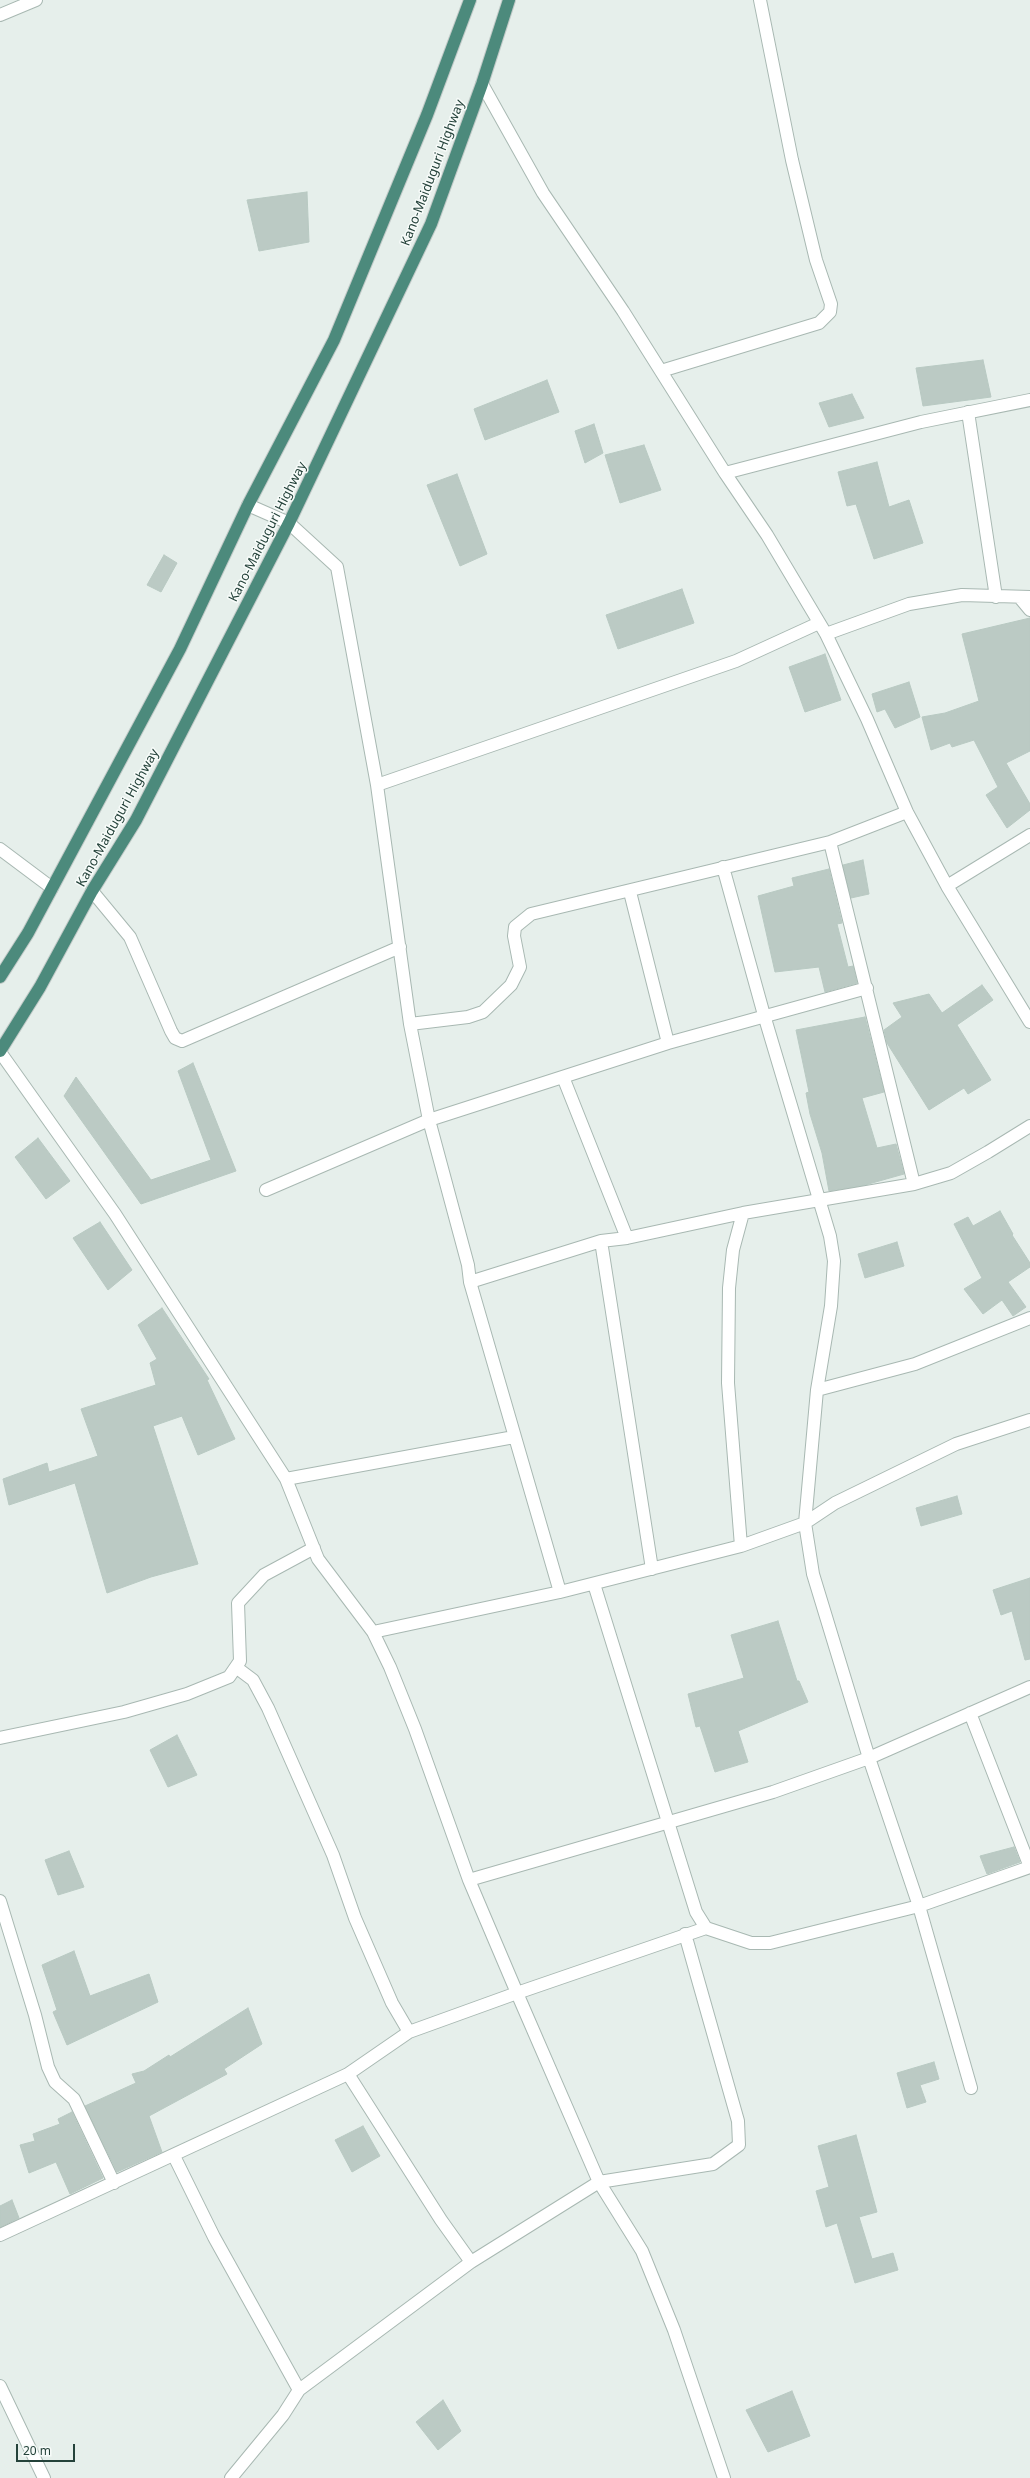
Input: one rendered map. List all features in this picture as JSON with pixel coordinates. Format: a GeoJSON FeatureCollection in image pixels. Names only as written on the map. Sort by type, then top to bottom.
{"type":"FeatureCollection","features":[{"type":"Feature","properties":{"kind":"highway","name":"Kano-Maiduguri Highway"},"geometry":{"type":"LineString","coordinates":[[0,977],[28,933],[180,649],[248,505],[334,340],[428,114],[470,0]]}},
{"type":"Feature","properties":{"kind":"highway","name":"Kano-Maiduguri Highway"},"geometry":{"type":"LineString","coordinates":[[0,1051],[40,987],[92,891],[136,820],[289,523],[431,224],[482,84],[509,0]]}},
{"type":"Feature","properties":{"kind":"street"},"geometry":{"type":"LineString","coordinates":[[0,15],[36,0]]}},
{"type":"Feature","properties":{"kind":"street"},"geometry":{"type":"LineString","coordinates":[[661,371],[819,323],[830,312],[831,304],[816,260],[792,160],[760,0]]}},
{"type":"Feature","properties":{"kind":"street"},"geometry":{"type":"LineString","coordinates":[[482,84],[543,193],[623,311],[725,472],[767,535],[819,622],[867,719],[907,812],[947,886],[1030,1022]]}},
{"type":"Feature","properties":{"kind":"street"},"geometry":{"type":"LineString","coordinates":[[725,472],[921,422],[1030,400]]}},
{"type":"Feature","properties":{"kind":"street"},"geometry":{"type":"LineString","coordinates":[[968,412],[996,597]]}},
{"type":"Feature","properties":{"kind":"street"},"geometry":{"type":"LineString","coordinates":[[248,505],[289,523],[337,567],[378,785],[410,1024],[429,1120],[468,1265],[470,1282],[560,1592]]}},
{"type":"Feature","properties":{"kind":"street"},"geometry":{"type":"LineString","coordinates":[[826,634],[909,604],[962,595],[1025,598],[1030,610]]}},
{"type":"Feature","properties":{"kind":"street"},"geometry":{"type":"LineString","coordinates":[[378,785],[736,661],[819,622]]}},
{"type":"Feature","properties":{"kind":"street"},"geometry":{"type":"LineString","coordinates":[[410,1024],[468,1017],[483,1012],[511,985],[520,967],[514,936],[515,927],[530,914],[580,900],[630,892],[723,867],[830,842],[907,812]]}},
{"type":"Feature","properties":{"kind":"street"},"geometry":{"type":"LineString","coordinates":[[947,886],[1030,835]]}},
{"type":"Feature","properties":{"kind":"street"},"geometry":{"type":"LineString","coordinates":[[830,842],[914,1184]]}},
{"type":"Feature","properties":{"kind":"street"},"geometry":{"type":"LineString","coordinates":[[0,849],[52,888]]}},
{"type":"Feature","properties":{"kind":"street"},"geometry":{"type":"LineString","coordinates":[[723,867],[764,1015],[830,1236],[834,1261],[831,1306],[817,1390],[805,1523],[813,1574],[869,1758],[919,1906],[971,2088]]}},
{"type":"Feature","properties":{"kind":"street"},"geometry":{"type":"LineString","coordinates":[[92,891],[130,937],[171,1031],[175,1038],[182,1041],[400,947]]}},
{"type":"Feature","properties":{"kind":"street"},"geometry":{"type":"LineString","coordinates":[[630,892],[668,1043]]}},
{"type":"Feature","properties":{"kind":"street"},"geometry":{"type":"LineString","coordinates":[[266,1190],[429,1120],[668,1043],[764,1015],[867,988]]}},
{"type":"Feature","properties":{"kind":"street"},"geometry":{"type":"LineString","coordinates":[[0,1051],[115,1214],[286,1479],[318,1559],[372,1632],[390,1667],[415,1729],[469,1880],[517,1993],[600,2182],[642,2251],[674,2330],[724,2478]]}},
{"type":"Feature","properties":{"kind":"street"},"geometry":{"type":"LineString","coordinates":[[563,1076],[627,1238]]}},
{"type":"Feature","properties":{"kind":"street"},"geometry":{"type":"LineString","coordinates":[[470,1282],[601,1241],[627,1238],[743,1214],[914,1184],[951,1172],[988,1152],[1030,1126]]}},
{"type":"Feature","properties":{"kind":"street"},"geometry":{"type":"LineString","coordinates":[[741,1546],[728,1383],[729,1288],[733,1250],[743,1214]]}},
{"type":"Feature","properties":{"kind":"street"},"geometry":{"type":"LineString","coordinates":[[601,1241],[652,1569]]}},
{"type":"Feature","properties":{"kind":"street"},"geometry":{"type":"LineString","coordinates":[[817,1390],[915,1364],[1030,1318]]}},
{"type":"Feature","properties":{"kind":"street"},"geometry":{"type":"LineString","coordinates":[[372,1632],[560,1592],[741,1546],[805,1523],[835,1503],[956,1444],[1030,1420]]}},
{"type":"Feature","properties":{"kind":"street"},"geometry":{"type":"LineString","coordinates":[[286,1479],[514,1437]]}},
{"type":"Feature","properties":{"kind":"street"},"geometry":{"type":"LineString","coordinates":[[0,1738],[124,1712],[187,1694],[230,1677],[240,1661],[238,1603],[264,1575],[314,1548]]}},
{"type":"Feature","properties":{"kind":"street"},"geometry":{"type":"LineString","coordinates":[[594,1584],[696,1912],[706,1928]]}},
{"type":"Feature","properties":{"kind":"street"},"geometry":{"type":"LineString","coordinates":[[237,1668],[253,1680],[268,1708],[333,1855],[355,1918],[392,2003],[409,2032]]}},
{"type":"Feature","properties":{"kind":"street"},"geometry":{"type":"LineString","coordinates":[[469,1880],[668,1821],[773,1792],[869,1758],[1030,1687]]}},
{"type":"Feature","properties":{"kind":"street"},"geometry":{"type":"LineString","coordinates":[[0,2235],[174,2156],[348,2074],[409,2032],[517,1993],[706,1928],[751,1943],[770,1943],[919,1906],[1030,1867],[970,1713]]}},
{"type":"Feature","properties":{"kind":"street"},"geometry":{"type":"LineString","coordinates":[[0,1901],[35,2015],[48,2067],[55,2082],[74,2099],[114,2183]]}},
{"type":"Feature","properties":{"kind":"street"},"geometry":{"type":"LineString","coordinates":[[231,2478],[283,2415],[299,2390],[471,2262],[600,2182],[713,2164],[739,2145],[738,2121],[685,1934]]}},
{"type":"Feature","properties":{"kind":"street"},"geometry":{"type":"LineString","coordinates":[[348,2074],[441,2220],[471,2262]]}},
{"type":"Feature","properties":{"kind":"street"},"geometry":{"type":"LineString","coordinates":[[174,2156],[214,2237],[299,2390]]}},
{"type":"Feature","properties":{"kind":"street"},"geometry":{"type":"LineString","coordinates":[[0,2386],[44,2478]]}},
{"type":"Feature","properties":{"kind":"building"},"geometry":{"type":"Polygon","coordinates":[[[307,192],[309,242],[259,251],[247,200],[307,192]]]}},
{"type":"Feature","properties":{"kind":"building"},"geometry":{"type":"Polygon","coordinates":[[[983,360],[991,397],[923,406],[916,368],[983,360]]]}},
{"type":"Feature","properties":{"kind":"building"},"geometry":{"type":"Polygon","coordinates":[[[547,380],[559,412],[485,440],[474,409],[547,380]]]}},
{"type":"Feature","properties":{"kind":"building"},"geometry":{"type":"Polygon","coordinates":[[[852,394],[864,418],[829,427],[819,403],[852,394]]]}},
{"type":"Feature","properties":{"kind":"building"},"geometry":{"type":"Polygon","coordinates":[[[594,424],[603,453],[585,463],[575,431],[594,424]]]}},
{"type":"Feature","properties":{"kind":"building"},"geometry":{"type":"Polygon","coordinates":[[[644,445],[661,490],[620,503],[605,455],[644,445]]]}},
{"type":"Feature","properties":{"kind":"building"},"geometry":{"type":"Polygon","coordinates":[[[877,462],[889,507],[909,500],[923,543],[874,559],[856,504],[847,506],[838,472],[877,462]]]}},
{"type":"Feature","properties":{"kind":"building"},"geometry":{"type":"Polygon","coordinates":[[[457,474],[487,554],[460,566],[427,485],[457,474]]]}},
{"type":"Feature","properties":{"kind":"building"},"geometry":{"type":"Polygon","coordinates":[[[164,555],[177,563],[161,592],[147,585],[164,555]]]}},
{"type":"Feature","properties":{"kind":"building"},"geometry":{"type":"Polygon","coordinates":[[[682,589],[694,623],[618,649],[606,615],[682,589]]]}},
{"type":"Feature","properties":{"kind":"building"},"geometry":{"type":"Polygon","coordinates":[[[1030,618],[1030,751],[1006,763],[1030,804],[1030,810],[1007,828],[986,795],[998,787],[974,740],[952,747],[950,743],[931,750],[922,717],[945,713],[979,701],[962,634],[1030,618]]]}},
{"type":"Feature","properties":{"kind":"building"},"geometry":{"type":"Polygon","coordinates":[[[825,654],[841,700],[805,712],[789,667],[825,654]]]}},
{"type":"Feature","properties":{"kind":"building"},"geometry":{"type":"Polygon","coordinates":[[[909,682],[920,717],[895,728],[885,709],[877,712],[872,694],[909,682]]]}},
{"type":"Feature","properties":{"kind":"building"},"geometry":{"type":"Polygon","coordinates":[[[863,860],[869,894],[851,898],[843,865],[863,860]]]}},
{"type":"Feature","properties":{"kind":"building"},"geometry":{"type":"Polygon","coordinates":[[[829,869],[842,923],[837,924],[848,967],[853,966],[857,983],[825,992],[819,967],[775,972],[758,896],[794,886],[792,878],[829,869]]]}},
{"type":"Feature","properties":{"kind":"building"},"geometry":{"type":"Polygon","coordinates":[[[982,985],[993,1000],[957,1025],[991,1080],[968,1094],[964,1088],[929,1110],[887,1043],[884,1030],[902,1017],[893,1003],[929,994],[942,1013],[982,985]]]}},
{"type":"Feature","properties":{"kind":"building"},"geometry":{"type":"Polygon","coordinates":[[[865,1017],[884,1092],[862,1098],[877,1148],[896,1144],[904,1174],[865,1185],[829,1191],[822,1153],[810,1114],[806,1093],[809,1092],[796,1030],[865,1017]]]}},
{"type":"Feature","properties":{"kind":"building"},"geometry":{"type":"Polygon","coordinates":[[[193,1063],[236,1171],[141,1204],[64,1096],[76,1077],[151,1180],[211,1160],[178,1071],[193,1063]]]}},
{"type":"Feature","properties":{"kind":"building"},"geometry":{"type":"Polygon","coordinates":[[[38,1138],[70,1181],[46,1199],[15,1157],[38,1138]]]}},
{"type":"Feature","properties":{"kind":"building"},"geometry":{"type":"Polygon","coordinates":[[[1000,1211],[1013,1234],[1012,1235],[1030,1263],[1030,1267],[1008,1282],[1026,1307],[1013,1316],[1002,1300],[983,1314],[964,1289],[982,1278],[954,1224],[968,1217],[973,1226],[1000,1211]]]}},
{"type":"Feature","properties":{"kind":"building"},"geometry":{"type":"Polygon","coordinates":[[[100,1222],[132,1270],[108,1290],[73,1238],[100,1222]]]}},
{"type":"Feature","properties":{"kind":"building"},"geometry":{"type":"Polygon","coordinates":[[[897,1242],[904,1266],[865,1278],[858,1254],[897,1242]]]}},
{"type":"Feature","properties":{"kind":"building"},"geometry":{"type":"Polygon","coordinates":[[[162,1308],[209,1379],[207,1380],[235,1439],[198,1455],[182,1416],[153,1426],[198,1564],[151,1577],[107,1593],[75,1483],[9,1505],[3,1479],[47,1463],[49,1472],[98,1456],[81,1409],[156,1385],[150,1363],[157,1359],[138,1325],[162,1308]]]}},
{"type":"Feature","properties":{"kind":"building"},"geometry":{"type":"Polygon","coordinates":[[[957,1496],[962,1514],[921,1526],[916,1508],[957,1496]]]}},
{"type":"Feature","properties":{"kind":"building"},"geometry":{"type":"Polygon","coordinates":[[[1030,1578],[1030,1659],[1025,1660],[1012,1611],[1001,1615],[993,1590],[1030,1578]]]}},
{"type":"Feature","properties":{"kind":"building"},"geometry":{"type":"Polygon","coordinates":[[[778,1621],[797,1681],[799,1681],[808,1702],[738,1731],[748,1762],[715,1772],[700,1726],[696,1727],[688,1694],[744,1678],[731,1635],[778,1621]]]}},
{"type":"Feature","properties":{"kind":"building"},"geometry":{"type":"Polygon","coordinates":[[[177,1735],[197,1775],[168,1787],[150,1750],[177,1735]]]}},
{"type":"Feature","properties":{"kind":"building"},"geometry":{"type":"Polygon","coordinates":[[[1014,1847],[1020,1862],[987,1874],[980,1856],[1014,1847]]]}},
{"type":"Feature","properties":{"kind":"building"},"geometry":{"type":"Polygon","coordinates":[[[69,1851],[84,1887],[58,1895],[45,1860],[69,1851]]]}},
{"type":"Feature","properties":{"kind":"building"},"geometry":{"type":"Polygon","coordinates":[[[74,1951],[90,1996],[149,1974],[158,2002],[67,2045],[53,2012],[57,2010],[42,1965],[74,1951]]]}},
{"type":"Feature","properties":{"kind":"building"},"geometry":{"type":"Polygon","coordinates":[[[248,2008],[262,2044],[224,2069],[227,2074],[149,2116],[162,2152],[117,2172],[85,2106],[136,2083],[132,2074],[144,2071],[169,2055],[170,2057],[248,2008]]]}},
{"type":"Feature","properties":{"kind":"building"},"geometry":{"type":"Polygon","coordinates":[[[934,2062],[939,2079],[920,2085],[926,2102],[907,2108],[897,2073],[934,2062]]]}},
{"type":"Feature","properties":{"kind":"building"},"geometry":{"type":"Polygon","coordinates":[[[72,2112],[103,2178],[70,2194],[56,2162],[29,2173],[20,2145],[35,2141],[33,2134],[60,2124],[58,2119],[72,2112]]]}},
{"type":"Feature","properties":{"kind":"building"},"geometry":{"type":"Polygon","coordinates":[[[363,2126],[380,2156],[352,2172],[335,2140],[363,2126]]]}},
{"type":"Feature","properties":{"kind":"building"},"geometry":{"type":"Polygon","coordinates":[[[856,2135],[877,2212],[859,2217],[872,2259],[893,2253],[898,2270],[855,2283],[837,2223],[826,2227],[816,2191],[829,2187],[818,2146],[856,2135]]]}},
{"type":"Feature","properties":{"kind":"building"},"geometry":{"type":"Polygon","coordinates":[[[12,2200],[19,2218],[0,2227],[0,2206],[12,2200]]]}},
{"type":"Feature","properties":{"kind":"building"},"geometry":{"type":"Polygon","coordinates":[[[792,2391],[810,2436],[768,2452],[746,2410],[792,2391]]]}},
{"type":"Feature","properties":{"kind":"building"},"geometry":{"type":"Polygon","coordinates":[[[443,2400],[461,2431],[438,2450],[416,2422],[443,2400]]]}}]}
